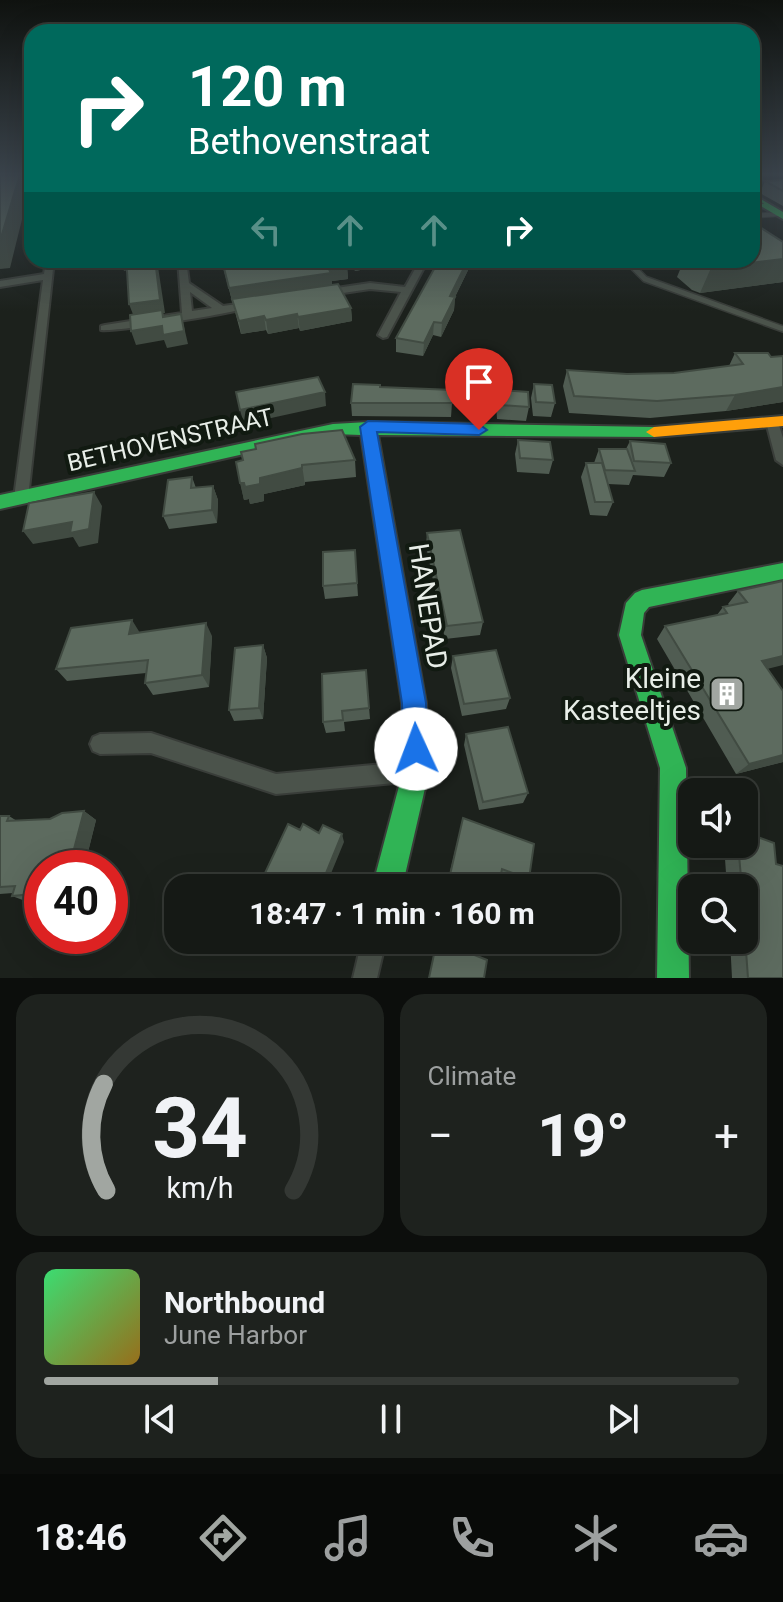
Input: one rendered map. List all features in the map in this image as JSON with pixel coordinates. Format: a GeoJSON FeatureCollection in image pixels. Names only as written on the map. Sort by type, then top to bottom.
{"type":"FeatureCollection","features":[{"type":"Feature","properties":{"kind":"main road","name":"BETHOVENSTRAAT"},"geometry":{"type":"LineString","coordinates":[[0,502],[300,435],[368,427],[639,433],[777,422]]}},
{"type":"Feature","properties":{"kind":"main road","name":"HANEPAD"},"geometry":{"type":"LineString","coordinates":[[368,427],[414,703],[416,771],[390,874]]}},
{"type":"Feature","properties":{"kind":"main road"},"geometry":{"type":"LineString","coordinates":[[673,978],[673,768],[630,635],[634,610],[642,599],[783,571]]}},
{"type":"Feature","properties":{"kind":"street"},"geometry":{"type":"LineString","coordinates":[[21,498],[49,268]]}},
{"type":"Feature","properties":{"kind":"street"},"geometry":{"type":"LineString","coordinates":[[183,268],[187,314]]}},
{"type":"Feature","properties":{"kind":"street"},"geometry":{"type":"LineString","coordinates":[[383,335],[419,268]]}},
{"type":"Feature","properties":{"kind":"street"},"geometry":{"type":"LineString","coordinates":[[0,284],[48,276]]}},
{"type":"Feature","properties":{"kind":"street"},"geometry":{"type":"LineString","coordinates":[[186,285],[221,310]]}},
{"type":"Feature","properties":{"kind":"street"},"geometry":{"type":"LineString","coordinates":[[311,295],[370,286],[406,290]]}},
{"type":"Feature","properties":{"kind":"street"},"geometry":{"type":"LineString","coordinates":[[105,328],[266,303]]}},
{"type":"Feature","properties":{"kind":"street"},"geometry":{"type":"LineString","coordinates":[[777,422],[783,460]]}},
{"type":"Feature","properties":{"kind":"street"},"geometry":{"type":"LineString","coordinates":[[100,744],[151,743],[276,784],[416,771]]}},
{"type":"Feature","properties":{"kind":"street"},"geometry":{"type":"LineString","coordinates":[[365,978],[371,954]]}},
{"type":"Feature","properties":{"kind":"lane"},"geometry":{"type":"LineString","coordinates":[[634,268],[645,279],[783,329]]}},
{"type":"Feature","properties":{"kind":"building"},"geometry":{"type":"Polygon","coordinates":[[[0,220],[6,220],[0,241],[0,220]]]}},
{"type":"Feature","properties":{"kind":"building"},"geometry":{"type":"Polygon","coordinates":[[[760,227],[783,242],[783,259],[760,262],[760,227]]]}},
{"type":"Feature","properties":{"kind":"building"},"geometry":{"type":"Polygon","coordinates":[[[126,268],[156,268],[160,300],[129,304],[126,268]]]}},
{"type":"Feature","properties":{"kind":"building"},"geometry":{"type":"Polygon","coordinates":[[[224,268],[328,268],[331,273],[229,288],[224,268]]]}},
{"type":"Feature","properties":{"kind":"building"},"geometry":{"type":"Polygon","coordinates":[[[435,268],[464,268],[450,296],[455,297],[442,323],[434,322],[424,343],[396,338],[435,268]]]}},
{"type":"Feature","properties":{"kind":"building"},"geometry":{"type":"Polygon","coordinates":[[[338,284],[351,308],[298,317],[297,314],[266,320],[264,316],[239,321],[232,299],[338,284]]]}},
{"type":"Feature","properties":{"kind":"building"},"geometry":{"type":"Polygon","coordinates":[[[162,310],[163,317],[181,314],[184,331],[163,335],[162,326],[131,331],[130,315],[162,310]]]}},
{"type":"Feature","properties":{"kind":"building"},"geometry":{"type":"Polygon","coordinates":[[[735,353],[783,356],[783,387],[735,395],[657,401],[574,396],[567,370],[674,373],[743,364],[735,353]]]}},
{"type":"Feature","properties":{"kind":"building"},"geometry":{"type":"Polygon","coordinates":[[[318,377],[325,392],[240,410],[236,392],[318,377]]]}},
{"type":"Feature","properties":{"kind":"building"},"geometry":{"type":"Polygon","coordinates":[[[353,384],[453,390],[452,403],[351,403],[353,384]]]}},
{"type":"Feature","properties":{"kind":"building"},"geometry":{"type":"Polygon","coordinates":[[[534,384],[552,385],[555,403],[536,402],[534,384]]]}},
{"type":"Feature","properties":{"kind":"building"},"geometry":{"type":"Polygon","coordinates":[[[499,390],[528,392],[529,407],[500,405],[499,390]]]}},
{"type":"Feature","properties":{"kind":"building"},"geometry":{"type":"Polygon","coordinates":[[[342,430],[355,460],[302,465],[302,468],[260,478],[260,484],[245,487],[244,483],[240,483],[236,462],[243,460],[241,452],[256,449],[255,444],[302,434],[342,430]]]}},
{"type":"Feature","properties":{"kind":"building"},"geometry":{"type":"Polygon","coordinates":[[[518,440],[550,442],[553,460],[520,458],[518,440]]]}},
{"type":"Feature","properties":{"kind":"building"},"geometry":{"type":"Polygon","coordinates":[[[630,441],[665,444],[671,463],[634,461],[630,441]]]}},
{"type":"Feature","properties":{"kind":"building"},"geometry":{"type":"Polygon","coordinates":[[[599,449],[627,449],[635,471],[605,470],[599,449]]]}},
{"type":"Feature","properties":{"kind":"building"},"geometry":{"type":"Polygon","coordinates":[[[586,463],[602,463],[613,502],[595,502],[586,463]]]}},
{"type":"Feature","properties":{"kind":"building"},"geometry":{"type":"Polygon","coordinates":[[[192,477],[191,488],[213,486],[212,510],[163,516],[168,480],[192,477]]]}},
{"type":"Feature","properties":{"kind":"building"},"geometry":{"type":"Polygon","coordinates":[[[94,492],[89,529],[70,533],[72,522],[23,531],[29,503],[94,492]]]}},
{"type":"Feature","properties":{"kind":"building"},"geometry":{"type":"Polygon","coordinates":[[[460,530],[483,622],[447,626],[427,533],[460,530]]]}},
{"type":"Feature","properties":{"kind":"building"},"geometry":{"type":"Polygon","coordinates":[[[355,550],[357,583],[323,586],[323,552],[355,550]]]}},
{"type":"Feature","properties":{"kind":"building","name":"Kleine Kasteeltjes"},"geometry":{"type":"Polygon","coordinates":[[[783,581],[783,656],[762,661],[783,691],[783,755],[749,764],[665,626],[727,613],[723,607],[747,602],[738,591],[783,581]]]}},
{"type":"Feature","properties":{"kind":"building"},"geometry":{"type":"Polygon","coordinates":[[[132,620],[129,634],[206,623],[202,675],[145,683],[148,660],[56,669],[71,628],[132,620]]]}},
{"type":"Feature","properties":{"kind":"building"},"geometry":{"type":"Polygon","coordinates":[[[263,645],[259,708],[229,710],[235,648],[263,645]]]}},
{"type":"Feature","properties":{"kind":"building"},"geometry":{"type":"Polygon","coordinates":[[[496,650],[510,698],[464,704],[453,656],[496,650]]]}},
{"type":"Feature","properties":{"kind":"building"},"geometry":{"type":"Polygon","coordinates":[[[366,670],[369,708],[342,711],[343,720],[323,722],[322,674],[366,670]]]}},
{"type":"Feature","properties":{"kind":"building"},"geometry":{"type":"Polygon","coordinates":[[[508,727],[528,793],[483,802],[466,734],[508,727]]]}},
{"type":"Feature","properties":{"kind":"building"},"geometry":{"type":"Polygon","coordinates":[[[84,811],[74,850],[24,850],[24,895],[12,896],[15,886],[0,887],[0,816],[9,816],[7,821],[50,819],[62,813],[84,811]]]}},
{"type":"Feature","properties":{"kind":"building"},"geometry":{"type":"Polygon","coordinates":[[[463,818],[534,844],[530,874],[516,874],[502,869],[501,874],[450,874],[463,818]]]}},
{"type":"Feature","properties":{"kind":"building"},"geometry":{"type":"Polygon","coordinates":[[[288,824],[300,830],[303,824],[319,833],[323,825],[342,834],[326,874],[265,874],[288,824]]]}},
{"type":"Feature","properties":{"kind":"building"},"geometry":{"type":"Polygon","coordinates":[[[758,837],[774,843],[776,864],[783,866],[783,978],[748,978],[746,954],[758,954],[758,874],[741,874],[739,858],[758,858],[758,837]]]}},
{"type":"Feature","properties":{"kind":"building"},"geometry":{"type":"Polygon","coordinates":[[[434,954],[472,954],[487,960],[484,978],[429,978],[434,954]]]}},
{"type":"Feature","properties":{"kind":"traffic: fast"},"geometry":{"type":"LineString","coordinates":[[368,427],[414,703],[416,771],[390,874]]}},
{"type":"Feature","properties":{"kind":"traffic: fast"},"geometry":{"type":"LineString","coordinates":[[0,502],[333,429],[654,432]]}},
{"type":"Feature","properties":{"kind":"traffic: fast"},"geometry":{"type":"LineString","coordinates":[[673,978],[673,768],[630,635],[634,610],[642,599],[783,571]]}},
{"type":"Feature","properties":{"kind":"traffic: slow"},"geometry":{"type":"LineString","coordinates":[[654,432],[783,421]]}},
{"type":"Feature","properties":{"kind":"place","name":"Kleine Kasteeltjes"},"geometry":{"type":"Point","coordinates":[727,694]}},
{"type":"Feature","properties":{"kind":"route"},"geometry":{"type":"LineString","coordinates":[[416,749],[414,703],[368,427],[479,430]]}}]}
